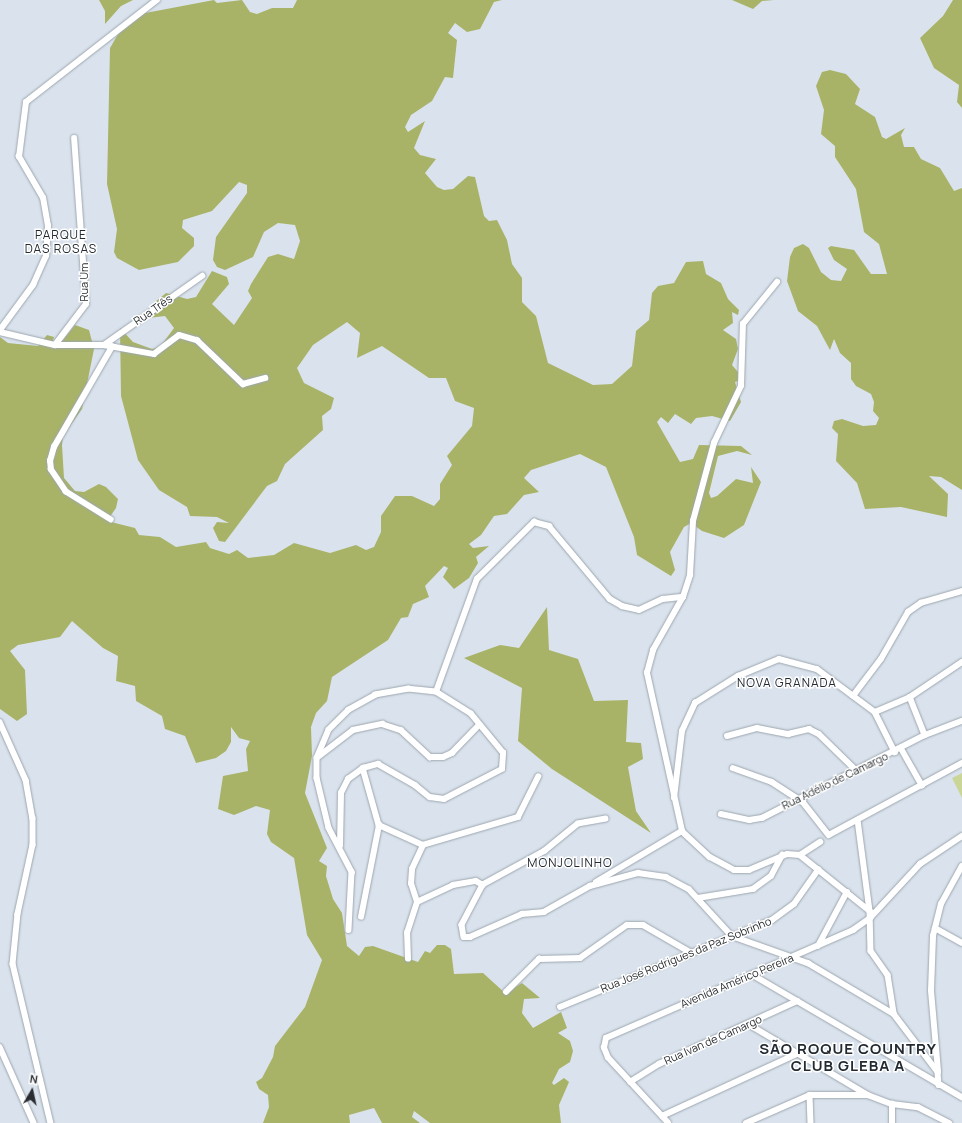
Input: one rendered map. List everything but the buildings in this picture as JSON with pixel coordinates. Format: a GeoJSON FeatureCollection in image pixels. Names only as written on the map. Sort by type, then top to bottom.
{"type":"FeatureCollection","features":[{"type":"Feature","properties":{"kind":"street"},"geometry":{"type":"LineString","coordinates":[[157,0],[26,102],[19,157],[43,198],[48,226],[46,256],[33,285],[0,331],[55,345],[104,345],[154,354],[179,335],[197,340],[243,384],[265,378]]}},
{"type":"Feature","properties":{"kind":"street","name":"Rua Um"},"geometry":{"type":"LineString","coordinates":[[55,345],[86,304],[74,138]]}},
{"type":"Feature","properties":{"kind":"street","name":"Rua Três"},"geometry":{"type":"LineString","coordinates":[[104,345],[202,276]]}},
{"type":"Feature","properties":{"kind":"street"},"geometry":{"type":"LineString","coordinates":[[777,282],[744,320],[741,386],[714,443],[693,521],[690,576],[683,597],[653,650],[647,673],[682,831],[710,857],[734,870],[749,870],[782,855],[800,855],[820,842]]}},
{"type":"Feature","properties":{"kind":"street"},"geometry":{"type":"LineString","coordinates":[[111,520],[66,492],[51,470],[50,460],[54,447],[112,347]]}},
{"type":"Feature","properties":{"kind":"street"},"geometry":{"type":"LineString","coordinates":[[436,692],[477,579],[534,522],[549,526],[610,599],[622,606],[639,610],[663,599],[683,597]]}},
{"type":"Feature","properties":{"kind":"street"},"geometry":{"type":"LineString","coordinates":[[853,696],[881,659],[908,612],[921,603],[962,591]]}},
{"type":"Feature","properties":{"kind":"street"},"geometry":{"type":"LineString","coordinates":[[674,798],[685,721],[695,704],[709,691],[779,659],[817,670],[875,712],[895,752]]}},
{"type":"Feature","properties":{"kind":"street"},"geometry":{"type":"LineString","coordinates":[[875,712],[910,697],[962,662]]}},
{"type":"Feature","properties":{"kind":"street"},"geometry":{"type":"LineString","coordinates":[[340,846],[341,793],[348,779],[362,768],[378,764],[410,782],[430,797],[444,799],[502,768],[506,762],[503,753],[478,725],[471,714],[436,692],[389,690],[366,699],[329,730],[317,758],[319,797],[352,877],[348,896],[349,930]]}},
{"type":"Feature","properties":{"kind":"street"},"geometry":{"type":"LineString","coordinates":[[910,697],[925,735]]}},
{"type":"Feature","properties":{"kind":"street","name":"Rua Adélio de Camargo"},"geometry":{"type":"LineString","coordinates":[[721,814],[755,820],[795,798],[895,752],[925,735],[962,721]]}},
{"type":"Feature","properties":{"kind":"street"},"geometry":{"type":"LineString","coordinates":[[0,722],[26,780],[33,818],[33,845],[18,914],[13,964],[51,1123]]}},
{"type":"Feature","properties":{"kind":"street"},"geometry":{"type":"LineString","coordinates":[[317,758],[353,730],[382,724],[401,730],[430,757],[443,757],[452,753],[478,725]]}},
{"type":"Feature","properties":{"kind":"street"},"geometry":{"type":"LineString","coordinates":[[727,736],[757,728],[788,734],[809,729],[819,734],[856,770]]}},
{"type":"Feature","properties":{"kind":"street"},"geometry":{"type":"LineString","coordinates":[[901,748],[922,785]]}},
{"type":"Feature","properties":{"kind":"street"},"geometry":{"type":"LineString","coordinates":[[732,768],[772,782],[807,806],[829,836],[962,763]]}},
{"type":"Feature","properties":{"kind":"street"},"geometry":{"type":"LineString","coordinates":[[361,917],[379,825],[362,768]]}},
{"type":"Feature","properties":{"kind":"street"},"geometry":{"type":"LineString","coordinates":[[379,825],[423,845],[518,817],[538,777]]}},
{"type":"Feature","properties":{"kind":"street"},"geometry":{"type":"LineString","coordinates":[[606,819],[578,824],[545,851],[483,885],[462,925],[464,936],[470,937],[522,914],[544,912],[682,831]]}},
{"type":"Feature","properties":{"kind":"street"},"geometry":{"type":"LineString","coordinates":[[858,820],[870,911],[871,951],[888,975],[894,1014]]}},
{"type":"Feature","properties":{"kind":"street","name":"Avenida Américo Pereira"},"geometry":{"type":"LineString","coordinates":[[630,1082],[608,1058],[604,1042],[611,1034],[795,957],[870,918],[920,864],[962,836]]}},
{"type":"Feature","properties":{"kind":"street"},"geometry":{"type":"LineString","coordinates":[[408,958],[407,933],[417,902],[411,884],[412,869],[423,845]]}},
{"type":"Feature","properties":{"kind":"street"},"geometry":{"type":"LineString","coordinates":[[698,898],[753,889],[771,876],[782,855]]}},
{"type":"Feature","properties":{"kind":"street"},"geometry":{"type":"LineString","coordinates":[[800,855],[870,911]]}},
{"type":"Feature","properties":{"kind":"street"},"geometry":{"type":"LineString","coordinates":[[939,1084],[931,991],[935,928],[941,904],[962,866]]}},
{"type":"Feature","properties":{"kind":"street","name":"Rua José Rodrigues da Paz Sobrinho"},"geometry":{"type":"LineString","coordinates":[[560,1007],[782,914],[818,870]]}},
{"type":"Feature","properties":{"kind":"street"},"geometry":{"type":"LineString","coordinates":[[590,886],[630,875],[655,874],[679,882],[698,898],[732,936],[795,957],[894,1014],[938,1072]]}},
{"type":"Feature","properties":{"kind":"street"},"geometry":{"type":"LineString","coordinates":[[417,902],[453,885],[476,881],[483,885]]}},
{"type":"Feature","properties":{"kind":"street"},"geometry":{"type":"LineString","coordinates":[[818,946],[847,892]]}},
{"type":"Feature","properties":{"kind":"street"},"geometry":{"type":"LineString","coordinates":[[506,992],[539,960],[580,958],[626,925],[643,925],[690,952]]}},
{"type":"Feature","properties":{"kind":"street"},"geometry":{"type":"LineString","coordinates":[[935,928],[962,944]]}},
{"type":"Feature","properties":{"kind":"street"},"geometry":{"type":"LineString","coordinates":[[753,975],[962,1097]]}},
{"type":"Feature","properties":{"kind":"street","name":"Rua Ivan de Camargo"},"geometry":{"type":"LineString","coordinates":[[630,1082],[664,1061],[750,1025],[797,1001]]}},
{"type":"Feature","properties":{"kind":"street"},"geometry":{"type":"LineString","coordinates":[[750,1025],[868,1095],[892,1104],[918,1107],[949,1123]]}},
{"type":"Feature","properties":{"kind":"street"},"geometry":{"type":"LineString","coordinates":[[0,1047],[31,1121]]}},
{"type":"Feature","properties":{"kind":"street"},"geometry":{"type":"LineString","coordinates":[[662,1116],[797,1054]]}},
{"type":"Feature","properties":{"kind":"street"},"geometry":{"type":"LineString","coordinates":[[630,1082],[668,1123]]}},
{"type":"Feature","properties":{"kind":"street"},"geometry":{"type":"LineString","coordinates":[[746,1123],[810,1095],[868,1095]]}},
{"type":"Feature","properties":{"kind":"street"},"geometry":{"type":"LineString","coordinates":[[810,1095],[811,1123]]}},
{"type":"Feature","properties":{"kind":"street"},"geometry":{"type":"LineString","coordinates":[[892,1104],[892,1123]]}},
{"type":"Feature","properties":{"kind":"green space"},"geometry":{"type":"Polygon","coordinates":[[[99,0],[133,0],[121,6],[105,24],[105,11],[99,0]]]}},
{"type":"Feature","properties":{"kind":"green space"},"geometry":{"type":"Polygon","coordinates":[[[214,0],[217,3],[242,0],[250,12],[257,14],[272,8],[293,8],[297,0],[502,0],[494,2],[480,29],[467,32],[455,23],[448,33],[457,40],[453,78],[445,77],[432,101],[411,115],[405,127],[408,132],[425,121],[414,148],[420,155],[436,159],[425,173],[437,187],[444,190],[453,189],[468,176],[475,177],[484,216],[489,221],[497,220],[507,240],[512,264],[522,278],[522,302],[536,316],[548,363],[593,385],[612,384],[632,366],[636,331],[649,320],[652,293],[658,286],[674,283],[686,262],[703,261],[706,274],[721,283],[728,299],[739,310],[738,315],[732,312],[733,323],[723,330],[736,339],[738,349],[732,365],[744,379],[735,382],[741,402],[730,421],[712,416],[696,418],[691,424],[675,414],[668,423],[661,417],[657,422],[680,462],[693,459],[699,445],[741,446],[752,455],[737,451],[718,456],[709,493],[711,498],[717,496],[736,479],[753,483],[751,467],[761,482],[744,525],[724,538],[702,531],[691,523],[684,527],[670,552],[675,570],[671,576],[637,555],[634,537],[606,467],[580,454],[531,470],[524,478],[539,492],[524,495],[507,514],[494,516],[481,535],[469,544],[473,548],[489,546],[476,557],[478,563],[469,578],[454,589],[443,577],[448,568],[444,566],[425,586],[429,597],[413,604],[408,617],[401,618],[388,640],[332,677],[327,701],[316,713],[311,727],[312,756],[305,793],[327,848],[319,861],[327,866],[326,876],[333,899],[342,913],[347,946],[359,956],[365,947],[373,946],[418,962],[425,951],[430,953],[437,945],[445,945],[451,949],[454,974],[483,973],[505,993],[522,983],[540,998],[524,999],[522,1013],[533,1028],[561,1012],[567,1028],[558,1033],[570,1041],[573,1051],[570,1062],[559,1069],[552,1083],[554,1085],[564,1078],[569,1082],[559,1105],[561,1123],[430,1123],[414,1111],[412,1117],[420,1123],[382,1123],[374,1108],[349,1115],[350,1123],[263,1123],[269,1107],[268,1095],[259,1089],[256,1082],[262,1078],[273,1057],[275,1046],[305,1007],[322,960],[307,935],[294,858],[271,842],[267,834],[270,810],[256,806],[234,815],[218,809],[223,776],[248,771],[246,749],[250,741],[239,738],[231,727],[231,742],[226,751],[216,758],[196,763],[185,736],[165,729],[162,716],[136,701],[135,686],[116,681],[118,656],[103,648],[72,621],[60,637],[18,645],[10,651],[25,670],[27,714],[17,721],[0,709],[0,337],[8,343],[38,346],[47,335],[54,337],[52,345],[59,345],[75,325],[89,330],[94,349],[82,409],[63,436],[62,445],[64,478],[75,491],[84,492],[99,484],[106,487],[118,499],[116,508],[107,521],[135,528],[139,535],[160,537],[176,547],[206,542],[210,548],[229,554],[237,550],[248,558],[274,555],[294,543],[330,553],[356,545],[366,550],[374,547],[381,532],[381,516],[395,496],[412,496],[434,506],[440,499],[440,484],[452,465],[447,456],[472,426],[474,408],[455,401],[446,378],[429,378],[382,346],[357,358],[360,333],[347,322],[313,345],[297,368],[304,383],[334,398],[331,409],[322,416],[323,430],[285,464],[277,481],[267,486],[225,542],[219,541],[213,528],[217,522],[229,523],[217,517],[190,516],[187,507],[159,490],[138,460],[121,396],[120,328],[133,342],[152,349],[160,347],[174,328],[165,316],[148,318],[154,303],[166,293],[187,299],[196,297],[212,271],[227,277],[229,284],[212,304],[234,325],[252,298],[248,291],[268,257],[278,254],[294,259],[300,241],[295,225],[278,223],[264,232],[253,257],[225,270],[217,267],[213,260],[216,237],[247,193],[247,185],[239,182],[212,211],[183,220],[182,228],[194,238],[194,246],[178,262],[139,270],[117,258],[114,252],[117,229],[107,184],[110,48],[121,29],[140,14],[214,0]]]}},
{"type":"Feature","properties":{"kind":"green space"},"geometry":{"type":"Polygon","coordinates":[[[732,0],[774,0],[762,1],[753,9],[732,0]]]}},
{"type":"Feature","properties":{"kind":"green space"},"geometry":{"type":"Polygon","coordinates":[[[953,0],[962,0],[962,108],[957,102],[959,85],[934,68],[920,38],[943,16],[953,0]]]}},
{"type":"Feature","properties":{"kind":"green space"},"geometry":{"type":"Polygon","coordinates":[[[830,70],[846,74],[860,89],[855,104],[875,117],[882,137],[886,139],[905,128],[901,135],[904,147],[914,147],[921,159],[940,168],[954,191],[962,188],[962,490],[941,477],[929,476],[948,494],[947,517],[901,507],[865,509],[857,483],[836,461],[838,434],[832,428],[834,421],[842,419],[863,426],[876,425],[879,418],[873,411],[874,402],[871,394],[856,386],[851,379],[851,363],[840,353],[834,339],[830,350],[817,326],[798,311],[787,281],[790,257],[794,248],[803,244],[809,248],[821,272],[831,280],[841,281],[847,269],[834,260],[828,248],[831,246],[854,250],[871,274],[887,274],[879,244],[864,232],[856,189],[835,157],[835,146],[821,134],[824,110],[816,86],[822,72],[830,70]]]}},
{"type":"Feature","properties":{"kind":"green space"},"geometry":{"type":"Polygon","coordinates":[[[547,607],[549,650],[578,659],[594,701],[628,700],[626,742],[641,743],[643,759],[628,767],[636,811],[651,833],[552,769],[518,741],[522,688],[464,658],[500,645],[519,648],[547,607]]]}},
{"type":"Feature","properties":{"kind":"green space"},"geometry":{"type":"Polygon","coordinates":[[[962,773],[962,798],[952,778],[962,773]]]}},
{"type":"Feature","properties":{"kind":"district","name":"PARQUE DAS ROSAS"},"geometry":{"type":"Point","coordinates":[61,242]}},
{"type":"Feature","properties":{"kind":"district","name":"NOVA GRANADA"},"geometry":{"type":"Point","coordinates":[787,683]}},
{"type":"Feature","properties":{"kind":"district","name":"MONJOLINHO"},"geometry":{"type":"Point","coordinates":[570,863]}},
{"type":"Feature","properties":{"kind":"district","name":"SÃO ROQUE COUNTRY CLUB GLEBA A"},"geometry":{"type":"Point","coordinates":[848,1056]}}]}
